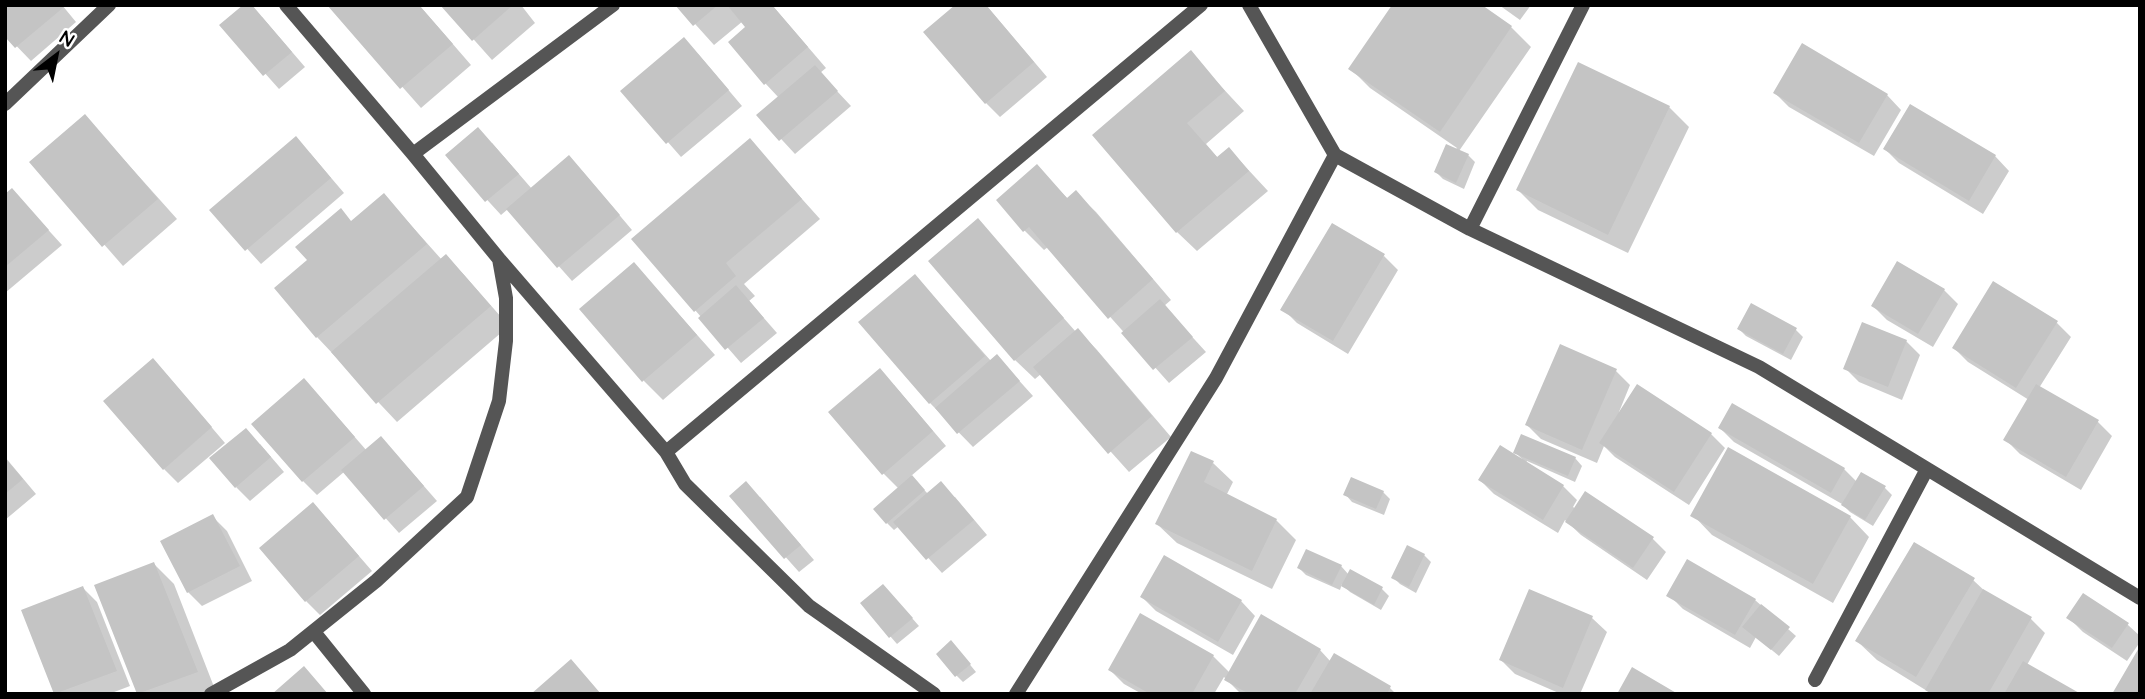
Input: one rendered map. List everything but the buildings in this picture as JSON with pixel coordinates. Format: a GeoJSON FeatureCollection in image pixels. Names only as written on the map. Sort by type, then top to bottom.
{"type":"FeatureCollection","features":[{"type":"Feature","properties":{"kind":"street"},"geometry":{"type":"LineString","coordinates":[[5,104],[109,5]]}},
{"type":"Feature","properties":{"kind":"street"},"geometry":{"type":"LineString","coordinates":[[286,5],[499,259],[666,452],[685,484],[809,606],[934,694]]}},
{"type":"Feature","properties":{"kind":"street"},"geometry":{"type":"LineString","coordinates":[[413,154],[613,5]]}},
{"type":"Feature","properties":{"kind":"street"},"geometry":{"type":"LineString","coordinates":[[666,452],[1200,5]]}},
{"type":"Feature","properties":{"kind":"street"},"geometry":{"type":"LineString","coordinates":[[1249,5],[1335,155],[1470,229],[1759,367],[2140,598]]}},
{"type":"Feature","properties":{"kind":"street"},"geometry":{"type":"LineString","coordinates":[[1470,229],[1583,5]]}},
{"type":"Feature","properties":{"kind":"street"},"geometry":{"type":"LineString","coordinates":[[1016,694],[1216,378],[1335,155]]}},
{"type":"Feature","properties":{"kind":"street"},"geometry":{"type":"LineString","coordinates":[[211,694],[290,650],[314,632],[376,581],[467,498],[499,401],[506,341],[506,298],[499,259]]}},
{"type":"Feature","properties":{"kind":"street"},"geometry":{"type":"LineString","coordinates":[[1815,680],[1927,469]]}},
{"type":"Feature","properties":{"kind":"street"},"geometry":{"type":"LineString","coordinates":[[314,632],[364,694]]}}]}
